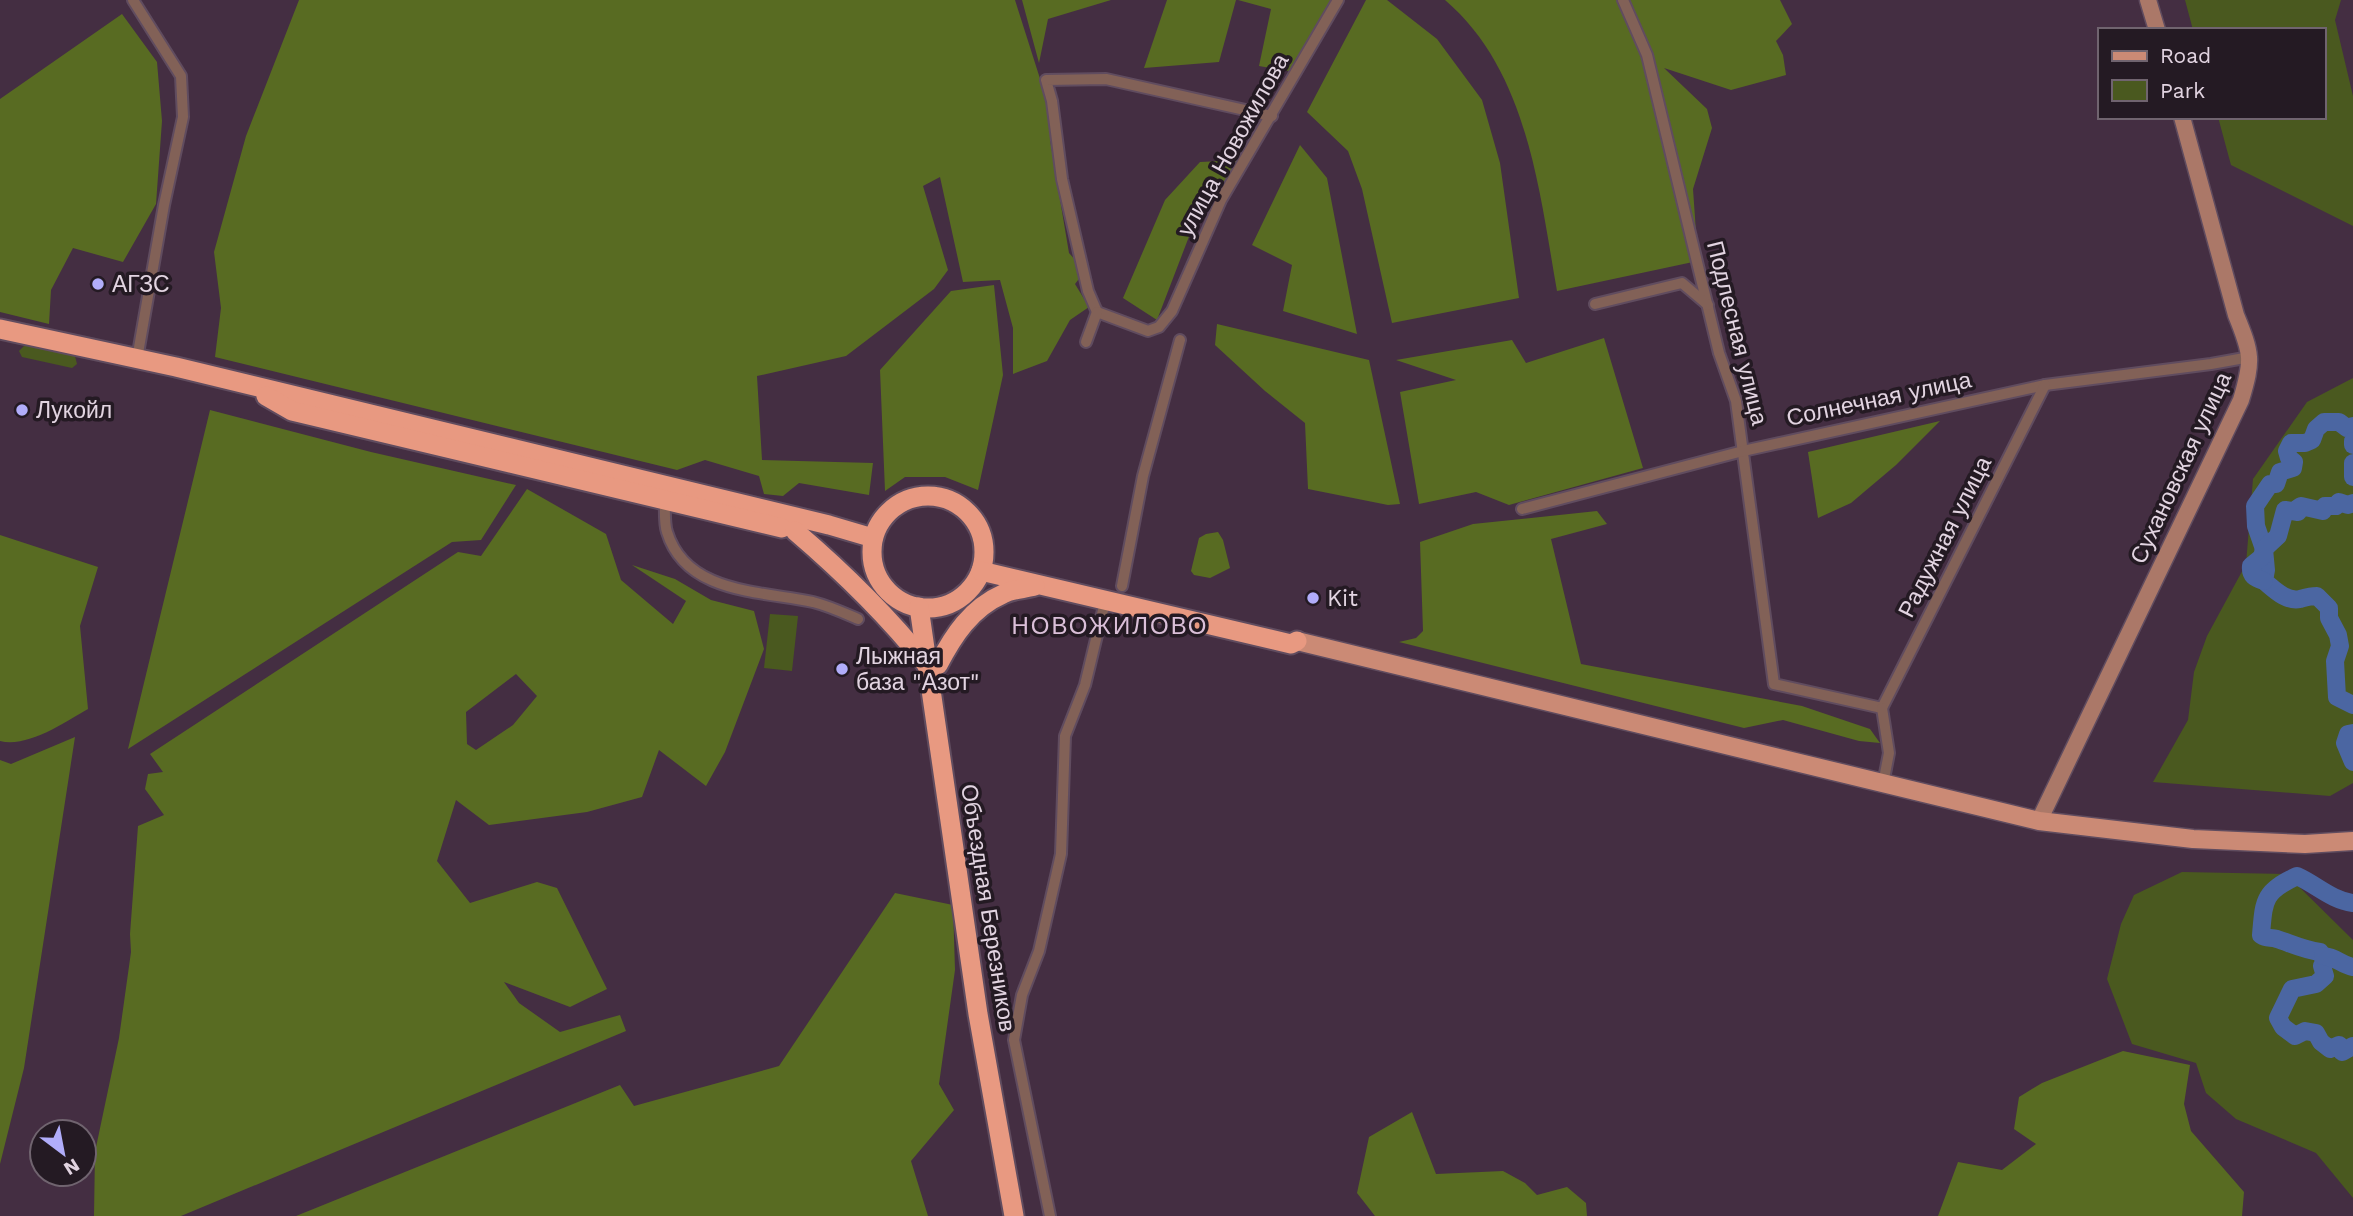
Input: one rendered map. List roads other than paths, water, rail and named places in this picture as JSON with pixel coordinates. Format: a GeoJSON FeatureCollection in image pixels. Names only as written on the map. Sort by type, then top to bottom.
{"type":"FeatureCollection","features":[{"type":"Feature","properties":{"kind":"highway"},"geometry":{"type":"LineString","coordinates":[[0,329],[247,385],[829,525],[872,543]]}},
{"type":"Feature","properties":{"kind":"highway"},"geometry":{"type":"LineString","coordinates":[[247,385],[292,411],[795,531],[872,543]]}},
{"type":"Feature","properties":{"kind":"highway"},"geometry":{"type":"LineString","coordinates":[[917,496],[945,498],[961,506],[979,527],[984,545],[982,567],[977,580],[965,595],[949,604],[925,607],[895,597],[883,584],[874,568],[872,543],[886,515],[900,503],[917,496]]}},
{"type":"Feature","properties":{"kind":"highway"},"geometry":{"type":"LineString","coordinates":[[795,531],[845,575],[933,665],[973,613],[1004,593],[1042,585]]}},
{"type":"Feature","properties":{"kind":"highway"},"geometry":{"type":"LineString","coordinates":[[982,567],[1042,585],[1291,644],[1297,641]]}},
{"type":"Feature","properties":{"kind":"highway"},"geometry":{"type":"LineString","coordinates":[[982,567],[1297,641]]}},
{"type":"Feature","properties":{"kind":"highway","name":"Объездная Березников"},"geometry":{"type":"LineString","coordinates":[[925,607],[978,1014],[1014,1216]]}},
{"type":"Feature","properties":{"kind":"highway","name":"Объездная Березников"},"geometry":{"type":"LineString","coordinates":[[933,665],[975,932],[982,995],[1024,1216]]}},
{"type":"Feature","properties":{"kind":"main road"},"geometry":{"type":"LineString","coordinates":[[1297,641],[2039,821],[2193,839],[2305,844],[2353,841]]}},
{"type":"Feature","properties":{"kind":"street"},"geometry":{"type":"LineString","coordinates":[[133,0],[181,76],[183,117],[136,359]]}},
{"type":"Feature","properties":{"kind":"street","name":"улица Новожилова"},"geometry":{"type":"LineString","coordinates":[[1097,312],[1147,331],[1159,327],[1172,311],[1222,200],[1338,0]]}},
{"type":"Feature","properties":{"kind":"street","name":"Подлесная улица"},"geometry":{"type":"LineString","coordinates":[[1623,0],[1647,55],[1719,353],[1736,401],[1774,684],[1882,708]]}},
{"type":"Feature","properties":{"kind":"street"},"geometry":{"type":"LineString","coordinates":[[2147,0],[2156,28]]}},
{"type":"Feature","properties":{"kind":"street"},"geometry":{"type":"LineString","coordinates":[[1086,342],[1097,312],[1088,291],[1062,179],[1052,101],[1046,80],[1106,79],[1272,116]]}},
{"type":"Feature","properties":{"kind":"street","name":"Сухановская улица"},"geometry":{"type":"LineString","coordinates":[[2039,821],[2241,400],[2250,372],[2250,357],[2183,119]]}},
{"type":"Feature","properties":{"kind":"street"},"geometry":{"type":"LineString","coordinates":[[1595,304],[1682,283],[1708,305]]}},
{"type":"Feature","properties":{"kind":"street"},"geometry":{"type":"LineString","coordinates":[[1122,586],[1143,476],[1181,341]]}},
{"type":"Feature","properties":{"kind":"street","name":"Солнечная улица"},"geometry":{"type":"LineString","coordinates":[[1522,509],[1743,451],[2045,385],[2250,357]]}},
{"type":"Feature","properties":{"kind":"street","name":"Радужная улица"},"geometry":{"type":"LineString","coordinates":[[1882,708],[2045,385]]}},
{"type":"Feature","properties":{"kind":"street"},"geometry":{"type":"LineString","coordinates":[[665,500],[666,531],[692,570],[712,582],[816,603],[858,619]]}},
{"type":"Feature","properties":{"kind":"street"},"geometry":{"type":"LineString","coordinates":[[1050,1216],[1014,1041],[1022,995],[1039,951],[1060,854],[1065,736],[1085,685],[1104,606]]}},
{"type":"Feature","properties":{"kind":"street"},"geometry":{"type":"LineString","coordinates":[[1882,708],[1889,753],[1882,784]]}},
{"type":"Feature","properties":{"kind":"waterway"},"geometry":{"type":"LineString","coordinates":[[2353,426],[2347,428],[2339,422],[2324,422],[2316,429],[2312,440],[2291,443],[2287,451],[2294,462],[2293,468],[2280,472],[2276,484],[2270,484],[2255,506],[2256,526],[2264,549],[2264,581],[2290,599],[2317,596],[2329,608],[2329,618],[2338,635],[2340,646],[2335,661],[2337,697],[2353,705]]}},
{"type":"Feature","properties":{"kind":"waterway"},"geometry":{"type":"LineString","coordinates":[[2353,463],[2353,477]]}},
{"type":"Feature","properties":{"kind":"waterway"},"geometry":{"type":"LineString","coordinates":[[2264,581],[2254,576],[2251,566],[2262,557],[2264,549],[2278,536],[2285,510],[2298,512],[2301,506],[2323,511],[2325,506],[2336,506],[2339,502],[2348,505],[2353,503]]}},
{"type":"Feature","properties":{"kind":"waterway"},"geometry":{"type":"LineString","coordinates":[[2353,733],[2348,734],[2345,743],[2353,762]]}},
{"type":"Feature","properties":{"kind":"waterway"},"geometry":{"type":"LineString","coordinates":[[2353,903],[2331,896],[2297,876],[2277,887],[2267,898],[2261,935],[2320,952],[2325,962],[2322,966],[2325,976],[2316,984],[2292,989],[2278,1018],[2283,1027],[2295,1036],[2305,1031],[2316,1033],[2321,1042],[2330,1049],[2339,1045],[2342,1052],[2353,1046]]}},
{"type":"Feature","properties":{"kind":"waterway"},"geometry":{"type":"LineString","coordinates":[[2323,956],[2353,967]]}},
{"type":"Feature","properties":{"kind":"place","name":"АГЗС"},"geometry":{"type":"Point","coordinates":[98,284]}},
{"type":"Feature","properties":{"kind":"place","name":"Лукойл"},"geometry":{"type":"Point","coordinates":[22,410]}},
{"type":"Feature","properties":{"kind":"place","name":"Kit"},"geometry":{"type":"Point","coordinates":[1313,598]}},
{"type":"Feature","properties":{"kind":"place","name":"Лыжная база \"Азот\""},"geometry":{"type":"Point","coordinates":[842,669]}},
{"type":"Feature","properties":{"kind":"district","name":"НОВОЖИЛОВО"},"geometry":{"type":"Point","coordinates":[1110,626]}}]}
